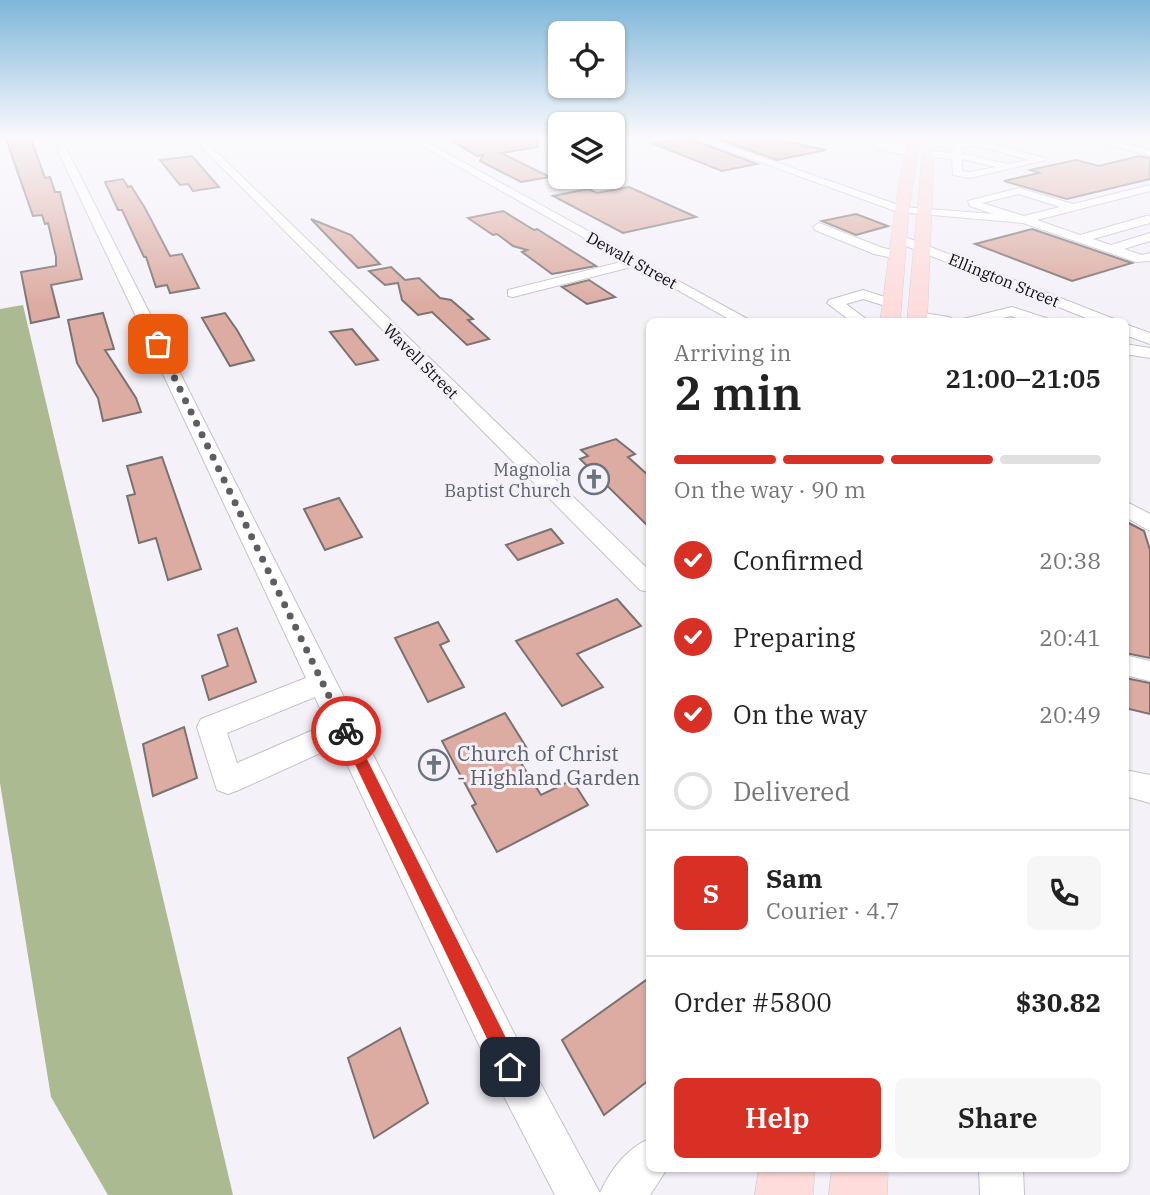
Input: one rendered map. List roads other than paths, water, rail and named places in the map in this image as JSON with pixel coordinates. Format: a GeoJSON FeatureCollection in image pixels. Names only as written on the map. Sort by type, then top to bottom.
{"type":"FeatureCollection","features":[{"type":"Feature","properties":{"kind":"main road"},"geometry":{"type":"LineString","coordinates":[[891,313],[905,192]]}},
{"type":"Feature","properties":{"kind":"main road"},"geometry":{"type":"LineString","coordinates":[[917,318],[927,192]]}},
{"type":"Feature","properties":{"kind":"main road"},"geometry":{"type":"LineString","coordinates":[[784,1195],[787,1172]]}},
{"type":"Feature","properties":{"kind":"main road"},"geometry":{"type":"LineString","coordinates":[[859,1195],[860,1172]]}},
{"type":"Feature","properties":{"kind":"street"},"geometry":{"type":"LineString","coordinates":[[82,192],[510,1067],[579,1195]]}},
{"type":"Feature","properties":{"kind":"street","name":"Wavell Street"},"geometry":{"type":"LineString","coordinates":[[252,192],[646,581]]}},
{"type":"Feature","properties":{"kind":"street","name":"Dewalt Street"},"geometry":{"type":"LineString","coordinates":[[509,192],[738,318]]}},
{"type":"Feature","properties":{"kind":"street"},"geometry":{"type":"LineString","coordinates":[[850,192],[902,210],[1024,220],[1139,192]]}},
{"type":"Feature","properties":{"kind":"street"},"geometry":{"type":"LineString","coordinates":[[1016,192],[974,201],[974,204],[1141,259],[1150,257]]}},
{"type":"Feature","properties":{"kind":"street"},"geometry":{"type":"LineString","coordinates":[[1021,192],[1044,199],[1118,212],[1147,222]]}},
{"type":"Feature","properties":{"kind":"street"},"geometry":{"type":"LineString","coordinates":[[995,211],[1044,199]]}},
{"type":"Feature","properties":{"kind":"street"},"geometry":{"type":"LineString","coordinates":[[1118,212],[1150,201]]}},
{"type":"Feature","properties":{"kind":"street"},"geometry":{"type":"LineString","coordinates":[[1050,229],[1074,222]]}},
{"type":"Feature","properties":{"kind":"street"},"geometry":{"type":"LineString","coordinates":[[1079,239],[1147,222]]}},
{"type":"Feature","properties":{"kind":"street","name":"Ellington Street"},"geometry":{"type":"LineString","coordinates":[[820,227],[879,251],[921,246],[1092,318]]}},
{"type":"Feature","properties":{"kind":"street"},"geometry":{"type":"LineString","coordinates":[[1110,249],[1150,237]]}},
{"type":"Feature","properties":{"kind":"street"},"geometry":{"type":"LineString","coordinates":[[513,293],[636,262]]}},
{"type":"Feature","properties":{"kind":"street"},"geometry":{"type":"LineString","coordinates":[[857,318],[834,303],[863,294],[891,313]]}},
{"type":"Feature","properties":{"kind":"street"},"geometry":{"type":"LineString","coordinates":[[994,318],[1019,312],[1034,318]]}},
{"type":"Feature","properties":{"kind":"street"},"geometry":{"type":"LineString","coordinates":[[1129,331],[1150,339]]}},
{"type":"Feature","properties":{"kind":"street"},"geometry":{"type":"LineString","coordinates":[[1129,350],[1150,353]]}},
{"type":"Feature","properties":{"kind":"street"},"geometry":{"type":"LineString","coordinates":[[1129,510],[1150,524]]}},
{"type":"Feature","properties":{"kind":"street"},"geometry":{"type":"LineString","coordinates":[[1129,666],[1150,671]]}},
{"type":"Feature","properties":{"kind":"street"},"geometry":{"type":"LineString","coordinates":[[323,681],[211,727],[228,781],[345,729]]}},
{"type":"Feature","properties":{"kind":"street"},"geometry":{"type":"LineString","coordinates":[[1129,784],[1150,789]]}},
{"type":"Feature","properties":{"kind":"street"},"geometry":{"type":"LineString","coordinates":[[622,1195],[646,1165]]}},
{"type":"Feature","properties":{"kind":"street"},"geometry":{"type":"LineString","coordinates":[[1001,1172],[1002,1195]]}},
{"type":"Feature","properties":{"kind":"place","name":"Magnolia Baptist Church"},"geometry":{"type":"Point","coordinates":[594,479]}},
{"type":"Feature","properties":{"kind":"place","name":"Church of Christ - Highland Garden"},"geometry":{"type":"Point","coordinates":[434,765]}}]}
